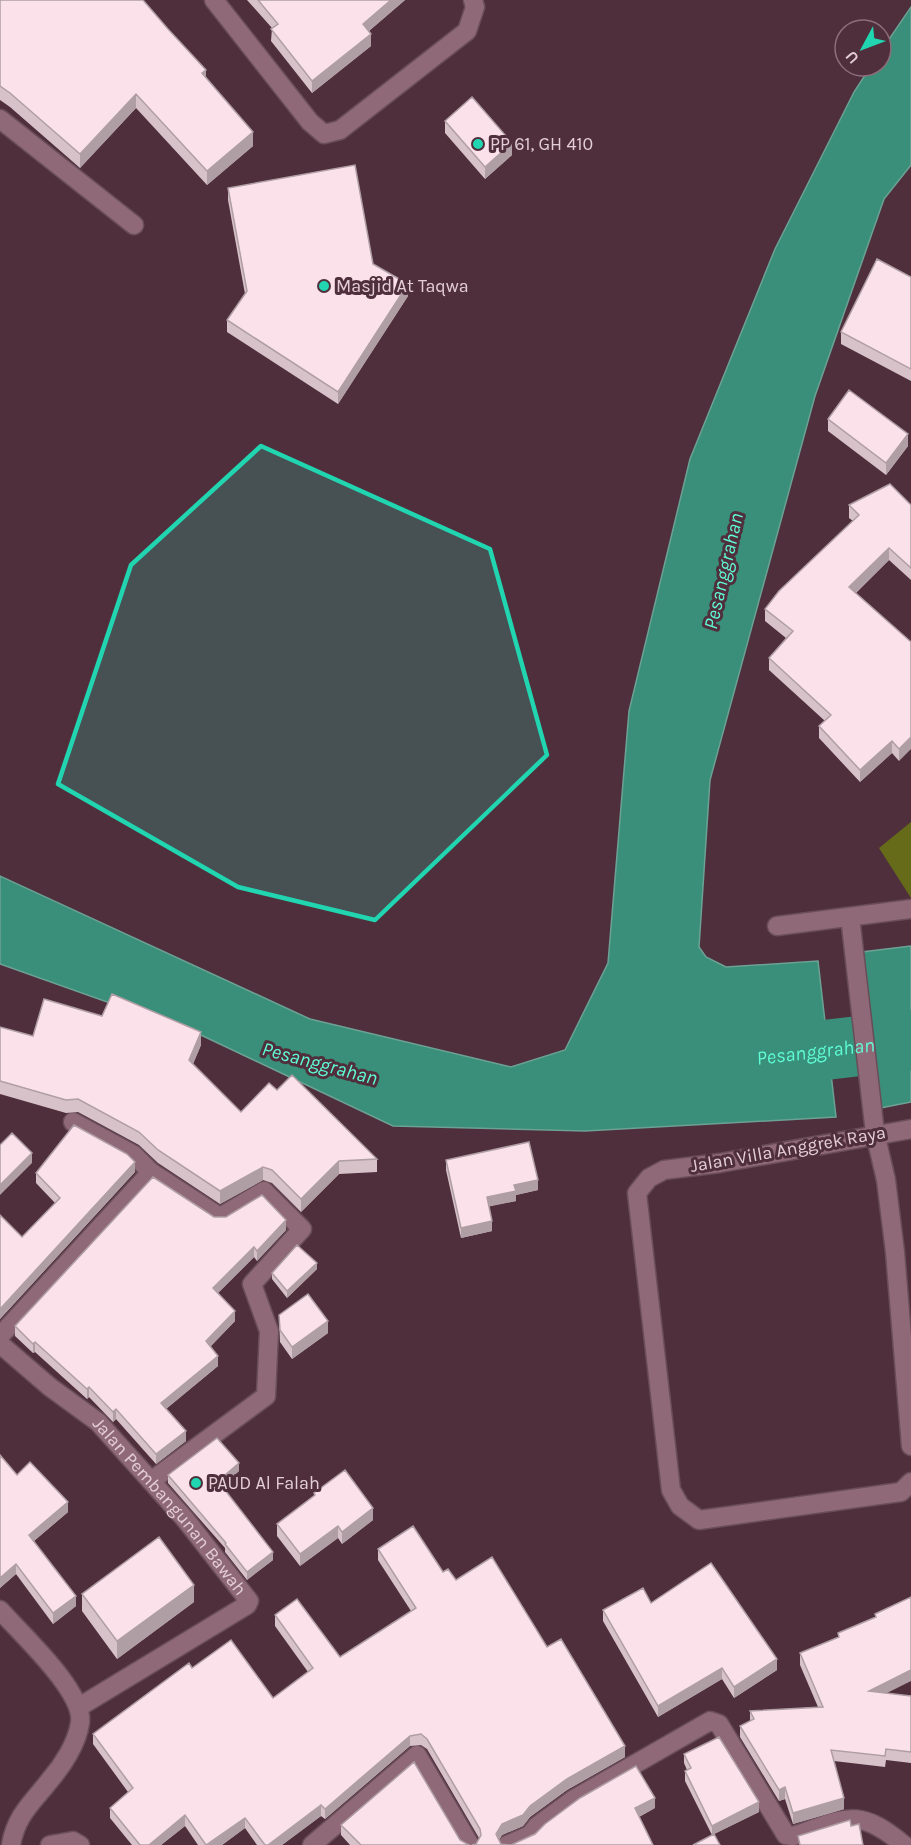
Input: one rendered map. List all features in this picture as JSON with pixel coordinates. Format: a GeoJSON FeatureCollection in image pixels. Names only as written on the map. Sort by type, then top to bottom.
{"type":"FeatureCollection","features":[{"type":"Feature","properties":{"kind":"street"},"geometry":{"type":"LineString","coordinates":[[214,0],[310,122],[324,134],[340,130],[467,31],[475,8],[473,0]]}},
{"type":"Feature","properties":{"kind":"street"},"geometry":{"type":"LineString","coordinates":[[0,119],[134,225]]}},
{"type":"Feature","properties":{"kind":"street"},"geometry":{"type":"LineString","coordinates":[[777,926],[911,909]]}},
{"type":"Feature","properties":{"kind":"street"},"geometry":{"type":"LineString","coordinates":[[850,917],[852,950],[875,1133],[886,1180],[895,1252],[911,1446]]}},
{"type":"Feature","properties":{"kind":"street"},"geometry":{"type":"LineString","coordinates":[[73,1122],[134,1155],[151,1172],[220,1217],[264,1191],[302,1229],[252,1284],[269,1331],[266,1396],[151,1481]]}},
{"type":"Feature","properties":{"kind":"street","name":"Jalan Villa Anggrek Raya"},"geometry":{"type":"LineString","coordinates":[[911,1128],[752,1157],[664,1170],[649,1178],[637,1193],[671,1490],[680,1506],[699,1520],[901,1492],[911,1482]]}},
{"type":"Feature","properties":{"kind":"street"},"geometry":{"type":"LineString","coordinates":[[0,1336],[151,1172]]}},
{"type":"Feature","properties":{"kind":"street","name":"Jalan Pembangunan Bawah"},"geometry":{"type":"LineString","coordinates":[[0,1344],[50,1387],[98,1422],[151,1481],[249,1601],[247,1605],[79,1707]]}},
{"type":"Feature","properties":{"kind":"street"},"geometry":{"type":"LineString","coordinates":[[0,1610],[69,1689],[79,1707],[80,1722],[76,1738],[51,1780],[29,1803],[13,1832],[11,1845]]}},
{"type":"Feature","properties":{"kind":"street"},"geometry":{"type":"LineString","coordinates":[[507,1845],[530,1835],[537,1826],[574,1799],[710,1721],[719,1724],[786,1835],[793,1836],[850,1817],[879,1825],[904,1845]]}},
{"type":"Feature","properties":{"kind":"street"},"geometry":{"type":"LineString","coordinates":[[314,1844],[417,1755],[470,1845]]}},
{"type":"Feature","properties":{"kind":"street"},"geometry":{"type":"LineString","coordinates":[[50,1845],[73,1841],[81,1845]]}},
{"type":"Feature","properties":{"kind":"highlighted area"},"geometry":{"type":"Polygon","coordinates":[[[261,446],[490,549],[547,755],[375,920],[238,887],[58,784],[131,565],[261,446]]]}},
{"type":"Feature","properties":{"kind":"shaded area"},"geometry":{"type":"Polygon","coordinates":[[[911,822],[911,898],[879,848],[911,822]]]}},
{"type":"Feature","properties":{"kind":"water"},"geometry":{"type":"Polygon","coordinates":[[[911,7],[911,165],[884,199],[815,396],[710,780],[699,947],[706,957],[726,967],[818,961],[836,1117],[585,1131],[393,1126],[203,1036],[0,964],[0,876],[310,1019],[511,1067],[565,1050],[608,963],[629,711],[690,459],[775,249],[854,92],[863,78],[893,78],[893,33],[911,7]]]}},
{"type":"Feature","properties":{"kind":"water"},"geometry":{"type":"Polygon","coordinates":[[[911,946],[911,1102],[880,1108],[862,952],[911,946]]]}},
{"type":"Feature","properties":{"kind":"building"},"geometry":{"type":"Polygon","coordinates":[[[0,0],[143,0],[206,70],[202,73],[253,132],[207,171],[136,94],[80,154],[0,86],[0,0]]]}},
{"type":"Feature","properties":{"kind":"building"},"geometry":{"type":"Polygon","coordinates":[[[258,0],[391,0],[363,24],[371,34],[312,81],[271,29],[278,24],[258,0]]]}},
{"type":"Feature","properties":{"kind":"building","name":"PP 61, GH 410"},"geometry":{"type":"Polygon","coordinates":[[[472,97],[512,143],[485,167],[445,121],[472,97]]]}},
{"type":"Feature","properties":{"kind":"building","name":"Masjid At Taqwa"},"geometry":{"type":"Polygon","coordinates":[[[355,165],[373,264],[408,284],[338,392],[227,320],[247,291],[228,188],[355,165]]]}},
{"type":"Feature","properties":{"kind":"building"},"geometry":{"type":"Polygon","coordinates":[[[877,259],[911,277],[911,369],[841,332],[877,259]]]}},
{"type":"Feature","properties":{"kind":"building"},"geometry":{"type":"Polygon","coordinates":[[[849,390],[908,434],[886,463],[828,419],[849,390]]]}},
{"type":"Feature","properties":{"kind":"building"},"geometry":{"type":"Polygon","coordinates":[[[890,484],[911,505],[911,568],[889,548],[849,587],[911,642],[911,737],[899,749],[892,741],[860,770],[819,726],[831,715],[769,658],[793,631],[765,609],[779,591],[859,515],[849,505],[890,484]]]}},
{"type":"Feature","properties":{"kind":"building"},"geometry":{"type":"Polygon","coordinates":[[[112,994],[201,1032],[189,1060],[241,1112],[269,1083],[277,1090],[292,1075],[377,1159],[339,1161],[301,1199],[272,1170],[263,1167],[220,1191],[158,1150],[139,1132],[78,1099],[66,1100],[0,1081],[0,1027],[33,1036],[44,999],[102,1016],[112,994]]]}},
{"type":"Feature","properties":{"kind":"building"},"geometry":{"type":"Polygon","coordinates":[[[74,1125],[127,1154],[135,1162],[0,1309],[0,1215],[22,1237],[60,1198],[36,1173],[74,1125]]]}},
{"type":"Feature","properties":{"kind":"building"},"geometry":{"type":"Polygon","coordinates":[[[12,1133],[32,1153],[0,1185],[0,1145],[12,1133]]]}},
{"type":"Feature","properties":{"kind":"building"},"geometry":{"type":"Polygon","coordinates":[[[529,1142],[538,1180],[514,1185],[516,1191],[487,1197],[492,1221],[461,1228],[446,1160],[529,1142]]]}},
{"type":"Feature","properties":{"kind":"building"},"geometry":{"type":"Polygon","coordinates":[[[153,1177],[214,1217],[226,1217],[262,1195],[286,1220],[257,1251],[254,1247],[213,1288],[235,1311],[206,1341],[218,1356],[161,1403],[186,1431],[156,1454],[116,1409],[113,1412],[89,1387],[87,1389],[15,1326],[153,1177]]]}},
{"type":"Feature","properties":{"kind":"building"},"geometry":{"type":"Polygon","coordinates":[[[297,1245],[317,1263],[287,1291],[272,1273],[297,1245]]]}},
{"type":"Feature","properties":{"kind":"building"},"geometry":{"type":"Polygon","coordinates":[[[308,1294],[328,1321],[292,1347],[280,1330],[279,1315],[308,1294]]]}},
{"type":"Feature","properties":{"kind":"building"},"geometry":{"type":"Polygon","coordinates":[[[217,1438],[239,1463],[218,1481],[273,1552],[247,1572],[226,1543],[168,1475],[217,1438]]]}},
{"type":"Feature","properties":{"kind":"building"},"geometry":{"type":"Polygon","coordinates":[[[0,1455],[17,1475],[30,1462],[68,1502],[29,1535],[76,1596],[53,1613],[16,1564],[0,1578],[0,1455]]]}},
{"type":"Feature","properties":{"kind":"building"},"geometry":{"type":"Polygon","coordinates":[[[345,1470],[373,1508],[342,1532],[338,1526],[300,1554],[277,1524],[345,1470]]]}},
{"type":"Feature","properties":{"kind":"building"},"geometry":{"type":"Polygon","coordinates":[[[413,1526],[443,1572],[448,1569],[456,1580],[492,1557],[547,1647],[561,1639],[625,1746],[567,1779],[530,1806],[523,1815],[502,1824],[496,1834],[501,1844],[511,1845],[472,1845],[476,1844],[481,1835],[480,1829],[427,1739],[421,1734],[410,1736],[325,1809],[321,1805],[268,1845],[265,1845],[245,1818],[206,1845],[185,1815],[149,1845],[140,1845],[110,1808],[133,1788],[93,1734],[189,1663],[192,1668],[231,1640],[273,1698],[313,1668],[275,1615],[297,1599],[340,1657],[416,1608],[378,1549],[413,1526]]]}},
{"type":"Feature","properties":{"kind":"building"},"geometry":{"type":"Polygon","coordinates":[[[159,1537],[194,1585],[117,1641],[82,1594],[159,1537]]]}},
{"type":"Feature","properties":{"kind":"building"},"geometry":{"type":"Polygon","coordinates":[[[711,1563],[777,1659],[734,1687],[722,1668],[658,1706],[603,1610],[643,1588],[651,1603],[711,1563]]]}},
{"type":"Feature","properties":{"kind":"building"},"geometry":{"type":"Polygon","coordinates":[[[911,1597],[911,1670],[869,1691],[911,1696],[911,1752],[886,1749],[885,1756],[831,1750],[844,1798],[793,1813],[785,1787],[779,1790],[740,1726],[754,1719],[750,1711],[823,1707],[800,1653],[839,1637],[838,1633],[876,1617],[875,1614],[911,1597]]]}},
{"type":"Feature","properties":{"kind":"building"},"geometry":{"type":"Polygon","coordinates":[[[719,1737],[759,1802],[712,1826],[685,1771],[691,1768],[684,1754],[719,1737]]]}},
{"type":"Feature","properties":{"kind":"building"},"geometry":{"type":"Polygon","coordinates":[[[414,1762],[460,1840],[469,1845],[361,1845],[341,1825],[414,1762]]]}},
{"type":"Feature","properties":{"kind":"building"},"geometry":{"type":"Polygon","coordinates":[[[636,1766],[655,1798],[635,1808],[653,1845],[511,1845],[535,1834],[580,1798],[636,1766]]]}},
{"type":"Feature","properties":{"kind":"building"},"geometry":{"type":"Polygon","coordinates":[[[850,1820],[851,1826],[859,1824],[863,1845],[800,1845],[798,1836],[850,1820]]]}},
{"type":"Feature","properties":{"kind":"building"},"geometry":{"type":"Polygon","coordinates":[[[714,1834],[720,1845],[693,1845],[714,1834]]]}},
{"type":"Feature","properties":{"kind":"waterway","name":"Pesanggrahan"},"geometry":{"type":"LineString","coordinates":[[747,1059],[911,1040]]}},
{"type":"Feature","properties":{"kind":"place","name":"PP 61, GH 410"},"geometry":{"type":"Point","coordinates":[478,144]}},
{"type":"Feature","properties":{"kind":"place","name":"Masjid At Taqwa"},"geometry":{"type":"Point","coordinates":[324,286]}},
{"type":"Feature","properties":{"kind":"place","name":"PAUD Al Falah"},"geometry":{"type":"Point","coordinates":[196,1483]}}]}
